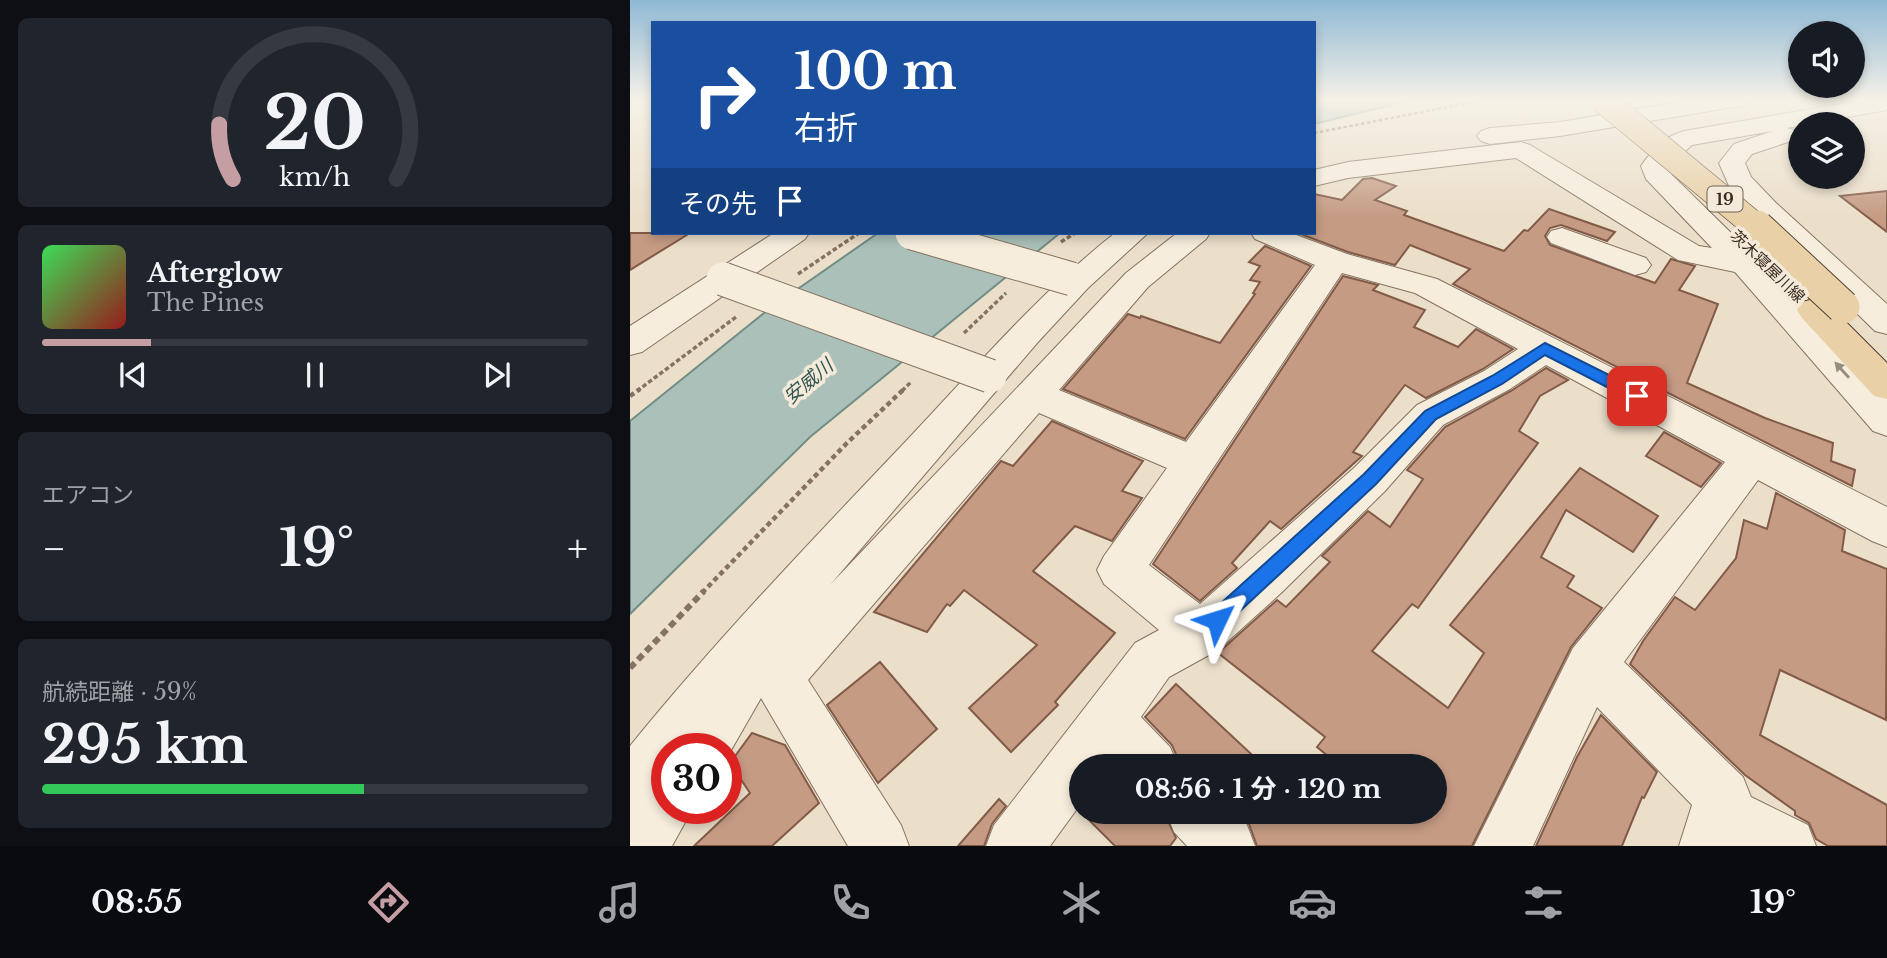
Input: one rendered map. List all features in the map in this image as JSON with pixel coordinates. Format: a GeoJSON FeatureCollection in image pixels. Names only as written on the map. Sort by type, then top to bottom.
{"type":"FeatureCollection","features":[{"type":"Feature","properties":{"kind":"main road","name":"茨木寝屋川線"},"geometry":{"type":"LineString","coordinates":[[1625,138],[1828,308],[1887,351]]}},
{"type":"Feature","properties":{"kind":"main road","name":"茨木寝屋川線"},"geometry":{"type":"LineString","coordinates":[[1650,138],[1745,216],[1828,308],[1887,386]]}},
{"type":"Feature","properties":{"kind":"street"},"geometry":{"type":"LineString","coordinates":[[1316,155],[1461,138]]}},
{"type":"Feature","properties":{"kind":"street"},"geometry":{"type":"LineString","coordinates":[[1654,166],[1668,150],[1687,138]]}},
{"type":"Feature","properties":{"kind":"street"},"geometry":{"type":"LineString","coordinates":[[1770,138],[1743,149],[1732,163],[1739,180],[1887,323]]}},
{"type":"Feature","properties":{"kind":"street"},"geometry":{"type":"LineString","coordinates":[[1316,178],[1348,170],[1521,150],[1689,253],[1746,265]]}},
{"type":"Feature","properties":{"kind":"street"},"geometry":{"type":"LineString","coordinates":[[1654,166],[1667,163],[1707,169],[1739,180]]}},
{"type":"Feature","properties":{"kind":"street"},"geometry":{"type":"LineString","coordinates":[[1654,166],[1660,180],[1746,265],[1887,421]]}},
{"type":"Feature","properties":{"kind":"street"},"geometry":{"type":"LineString","coordinates":[[1316,201],[1348,170]]}},
{"type":"Feature","properties":{"kind":"street"},"geometry":{"type":"LineString","coordinates":[[1562,237],[1623,261],[1640,222]]}},
{"type":"Feature","properties":{"kind":"street"},"geometry":{"type":"LineString","coordinates":[[630,343],[791,235]]}},
{"type":"Feature","properties":{"kind":"street"},"geometry":{"type":"LineString","coordinates":[[921,235],[1074,271],[1176,235]]}},
{"type":"Feature","properties":{"kind":"street"},"geometry":{"type":"LineString","coordinates":[[630,790],[691,709],[808,574],[990,376],[1074,271],[1130,235]]}},
{"type":"Feature","properties":{"kind":"street"},"geometry":{"type":"LineString","coordinates":[[880,846],[777,677],[1137,280],[1193,235]]}},
{"type":"Feature","properties":{"kind":"street"},"geometry":{"type":"LineString","coordinates":[[1276,235],[1335,260],[1426,286],[1887,528]]}},
{"type":"Feature","properties":{"kind":"street"},"geometry":{"type":"LineString","coordinates":[[1201,634],[1120,570],[1275,342],[1335,260]]}},
{"type":"Feature","properties":{"kind":"street"},"geometry":{"type":"LineString","coordinates":[[1031,398],[1074,271]]}},
{"type":"Feature","properties":{"kind":"street"},"geometry":{"type":"LineString","coordinates":[[723,279],[990,376]]}},
{"type":"Feature","properties":{"kind":"street"},"geometry":{"type":"LineString","coordinates":[[1016,846],[1152,660],[1201,634],[1370,479],[1430,415],[1497,380],[1545,348]]}},
{"type":"Feature","properties":{"kind":"street"},"geometry":{"type":"LineString","coordinates":[[1031,398],[1195,463]]}},
{"type":"Feature","properties":{"kind":"street"},"geometry":{"type":"LineString","coordinates":[[1503,846],[1591,665],[1753,456]]}},
{"type":"Feature","properties":{"kind":"street"},"geometry":{"type":"LineString","coordinates":[[712,733],[808,574]]}},
{"type":"Feature","properties":{"kind":"street"},"geometry":{"type":"LineString","coordinates":[[1591,665],[1723,797],[1713,828],[1787,846]]}},
{"type":"Feature","properties":{"kind":"street"},"geometry":{"type":"LineString","coordinates":[[1107,720],[1140,754]]}},
{"type":"Feature","properties":{"kind":"street"},"geometry":{"type":"LineString","coordinates":[[638,846],[653,824]]}},
{"type":"Feature","properties":{"kind":"street"},"geometry":{"type":"LineString","coordinates":[[1205,824],[1226,846]]}},
{"type":"Feature","properties":{"kind":"path"},"geometry":{"type":"LineString","coordinates":[[1074,271],[1075,235]]}},
{"type":"Feature","properties":{"kind":"path"},"geometry":{"type":"LineString","coordinates":[[958,338],[1009,290]]}},
{"type":"Feature","properties":{"kind":"path"},"geometry":{"type":"LineString","coordinates":[[630,668],[847,443],[918,376]]}},
{"type":"Feature","properties":{"kind":"water","name":"安威川"},"geometry":{"type":"Polygon","coordinates":[[[875,235],[1058,235],[810,437],[630,614],[630,421],[769,309],[875,235]]]}},
{"type":"Feature","properties":{"kind":"building"},"geometry":{"type":"Polygon","coordinates":[[[1372,178],[1396,186],[1375,200],[1407,211],[1404,215],[1504,251],[1549,209],[1615,232],[1607,241],[1561,225],[1550,228],[1545,236],[1550,245],[1655,283],[1671,259],[1695,266],[1679,290],[1718,304],[1687,383],[1765,418],[1833,443],[1831,461],[1855,470],[1852,486],[1453,284],[1470,269],[1410,245],[1395,265],[1348,252],[1303,235],[1316,235],[1316,194],[1342,200],[1363,179],[1372,178]]]}},
{"type":"Feature","properties":{"kind":"building"},"geometry":{"type":"Polygon","coordinates":[[[1887,191],[1887,232],[1840,196],[1887,191]]]}},
{"type":"Feature","properties":{"kind":"building"},"geometry":{"type":"Polygon","coordinates":[[[630,233],[687,235],[630,270],[630,233]]]}},
{"type":"Feature","properties":{"kind":"building"},"geometry":{"type":"Polygon","coordinates":[[[1265,246],[1311,266],[1185,439],[1063,389],[1128,314],[1220,343],[1255,294],[1253,293],[1260,282],[1250,280],[1260,266],[1249,262],[1265,246]]]}},
{"type":"Feature","properties":{"kind":"building"},"geometry":{"type":"Polygon","coordinates":[[[1343,276],[1378,285],[1373,290],[1425,310],[1414,327],[1458,347],[1476,329],[1513,349],[1483,369],[1426,398],[1405,385],[1353,452],[1362,456],[1281,529],[1270,521],[1232,563],[1237,568],[1200,601],[1153,564],[1343,276]]]}},
{"type":"Feature","properties":{"kind":"building"},"geometry":{"type":"Polygon","coordinates":[[[1546,368],[1568,380],[1540,396],[1519,431],[1538,443],[1418,608],[1412,604],[1372,651],[1448,708],[1484,653],[1450,625],[1580,468],[1658,516],[1633,552],[1566,510],[1541,557],[1574,576],[1567,587],[1602,608],[1571,647],[1472,846],[1257,846],[1249,824],[1447,824],[1447,754],[1325,754],[1317,747],[1325,737],[1218,653],[1277,600],[1286,607],[1330,562],[1322,556],[1368,511],[1390,527],[1423,479],[1407,470],[1445,427],[1511,391],[1546,368]]]}},
{"type":"Feature","properties":{"kind":"building"},"geometry":{"type":"Polygon","coordinates":[[[1052,421],[1143,461],[1122,491],[1142,498],[1112,541],[1075,526],[1033,571],[1115,633],[1055,702],[1058,705],[1011,752],[969,708],[1037,645],[964,590],[950,606],[947,604],[927,632],[874,612],[1001,461],[1013,466],[1052,421]]]}},
{"type":"Feature","properties":{"kind":"building"},"geometry":{"type":"Polygon","coordinates":[[[1664,432],[1721,463],[1701,487],[1646,456],[1664,432]]]}},
{"type":"Feature","properties":{"kind":"building"},"geometry":{"type":"Polygon","coordinates":[[[1776,493],[1845,530],[1842,551],[1887,569],[1886,720],[1780,670],[1760,735],[1887,805],[1887,846],[1828,846],[1816,839],[1809,823],[1745,775],[1630,664],[1675,597],[1695,610],[1736,558],[1744,520],[1767,529],[1776,493]]]}},
{"type":"Feature","properties":{"kind":"building"},"geometry":{"type":"Polygon","coordinates":[[[880,662],[937,729],[878,783],[827,705],[880,662]]]}},
{"type":"Feature","properties":{"kind":"building"},"geometry":{"type":"Polygon","coordinates":[[[1176,684],[1251,754],[1176,754],[1172,745],[1145,717],[1176,684]]]}},
{"type":"Feature","properties":{"kind":"building"},"geometry":{"type":"Polygon","coordinates":[[[1601,715],[1657,772],[1644,798],[1642,797],[1622,846],[1536,846],[1577,757],[1601,715]]]}},
{"type":"Feature","properties":{"kind":"building"},"geometry":{"type":"Polygon","coordinates":[[[752,733],[785,745],[819,803],[772,846],[694,846],[717,824],[742,824],[742,801],[750,793],[742,781],[742,747],[752,733]]]}},
{"type":"Feature","properties":{"kind":"building"},"geometry":{"type":"Polygon","coordinates":[[[999,799],[1006,806],[992,824],[984,846],[958,846],[999,799]]]}},
{"type":"Feature","properties":{"kind":"building"},"geometry":{"type":"Polygon","coordinates":[[[1093,824],[1170,824],[1176,838],[1170,846],[1115,846],[1093,824]]]}},
{"type":"Feature","properties":{"kind":"route"},"geometry":{"type":"LineString","coordinates":[[1217,620],[1370,479],[1430,415],[1497,380],[1545,348],[1637,396]]}}]}
